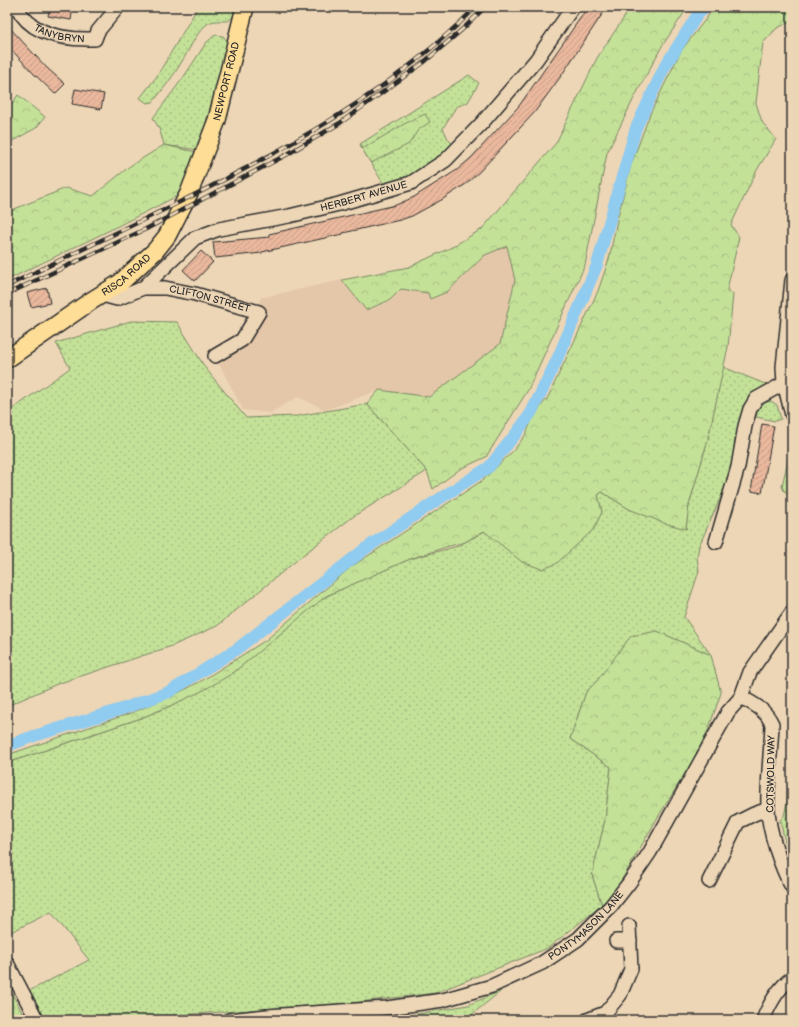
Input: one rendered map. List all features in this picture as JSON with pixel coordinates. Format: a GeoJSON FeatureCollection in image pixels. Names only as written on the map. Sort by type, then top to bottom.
{"type":"FeatureCollection","features":[{"type":"Feature","properties":{"kind":"main road","name":"NEWPORT ROAD"},"geometry":{"type":"LineString","coordinates":[[204,155],[217,120],[245,7]]}},
{"type":"Feature","properties":{"kind":"main road","name":"RISCA ROAD"},"geometry":{"type":"LineString","coordinates":[[7,359],[86,304],[102,296],[120,283],[155,252],[167,236],[189,193],[204,155]]}},
{"type":"Feature","properties":{"kind":"street","name":"TANYBRYN"},"geometry":{"type":"LineString","coordinates":[[18,7],[29,22],[44,32],[62,38],[94,39],[98,31],[118,7]]}},
{"type":"Feature","properties":{"kind":"street","name":"HERBERT AVENUE"},"geometry":{"type":"LineString","coordinates":[[102,296],[117,299],[143,288],[195,238],[219,229],[310,211],[366,197],[411,183],[446,160],[482,123],[536,60],[573,7]]}},
{"type":"Feature","properties":{"kind":"street"},"geometry":{"type":"LineString","coordinates":[[792,283],[790,328],[784,356],[792,415]]}},
{"type":"Feature","properties":{"kind":"street","name":"CLIFTON STREET"},"geometry":{"type":"LineString","coordinates":[[143,288],[166,288],[195,294],[259,312],[242,340],[215,356]]}},
{"type":"Feature","properties":{"kind":"street"},"geometry":{"type":"LineString","coordinates":[[716,542],[738,467],[745,426],[750,409],[756,399],[788,381]]}},
{"type":"Feature","properties":{"kind":"street","name":"PONTYMASON LANE"},"geometry":{"type":"LineString","coordinates":[[229,1020],[274,1015],[388,1014],[492,986],[542,963],[578,939],[611,906],[650,852],[728,712],[741,697],[750,672],[792,612]]}},
{"type":"Feature","properties":{"kind":"street","name":"COTSWOLD WAY"},"geometry":{"type":"LineString","coordinates":[[741,697],[767,714],[772,724],[768,809],[774,842],[787,878],[792,887]]}},
{"type":"Feature","properties":{"kind":"street"},"geometry":{"type":"LineString","coordinates":[[709,881],[738,822],[768,809]]}},
{"type":"Feature","properties":{"kind":"street"},"geometry":{"type":"LineString","coordinates":[[587,1020],[608,1017],[620,995],[631,970],[629,926]]}},
{"type":"Feature","properties":{"kind":"street"},"geometry":{"type":"LineString","coordinates":[[616,941],[630,941]]}},
{"type":"Feature","properties":{"kind":"street"},"geometry":{"type":"LineString","coordinates":[[7,963],[37,1020]]}},
{"type":"Feature","properties":{"kind":"street"},"geometry":{"type":"LineString","coordinates":[[763,1020],[769,1006],[787,981],[792,978]]}},
{"type":"Feature","properties":{"kind":"shaded area"},"geometry":{"type":"Polygon","coordinates":[[[507,245],[515,280],[500,344],[429,397],[379,390],[326,410],[298,397],[270,413],[243,410],[215,356],[242,340],[259,312],[260,298],[342,280],[366,310],[389,302],[401,289],[428,291],[430,299],[447,292],[485,255],[507,245]]]}},
{"type":"Feature","properties":{"kind":"green space"},"geometry":{"type":"Polygon","coordinates":[[[198,7],[237,7],[234,16],[228,21],[212,22],[203,28],[168,83],[153,102],[147,103],[140,98],[157,76],[198,7]]]}},
{"type":"Feature","properties":{"kind":"green space"},"geometry":{"type":"Polygon","coordinates":[[[631,7],[688,7],[662,46],[607,153],[585,265],[528,390],[486,457],[460,469],[433,489],[427,471],[367,404],[379,390],[429,397],[500,344],[515,280],[507,246],[485,255],[447,292],[430,299],[428,293],[401,289],[390,300],[366,310],[342,280],[409,267],[450,248],[482,229],[556,143],[597,58],[631,7]]]}},
{"type":"Feature","properties":{"kind":"green space"},"geometry":{"type":"Polygon","coordinates":[[[715,7],[792,7],[792,21],[777,28],[763,43],[756,103],[762,122],[776,139],[757,170],[731,225],[739,237],[727,290],[733,294],[728,347],[708,439],[689,505],[686,529],[664,523],[629,509],[602,492],[598,495],[602,512],[594,529],[556,564],[542,569],[522,562],[484,531],[465,542],[410,559],[326,596],[233,673],[204,690],[141,718],[7,763],[7,755],[134,712],[180,692],[203,680],[266,640],[351,567],[483,480],[514,450],[526,434],[533,417],[548,397],[598,291],[609,259],[631,165],[650,114],[681,51],[715,7]]]}},
{"type":"Feature","properties":{"kind":"green space"},"geometry":{"type":"Polygon","coordinates":[[[215,35],[223,36],[229,43],[198,150],[164,145],[159,128],[153,118],[183,78],[206,43],[215,35]]]}},
{"type":"Feature","properties":{"kind":"green space"},"geometry":{"type":"Polygon","coordinates":[[[469,75],[479,83],[468,102],[456,107],[443,128],[448,139],[455,147],[405,180],[385,186],[360,144],[469,75]]]}},
{"type":"Feature","properties":{"kind":"green space"},"geometry":{"type":"Polygon","coordinates":[[[18,95],[45,117],[36,128],[7,144],[7,111],[18,95]]]}},
{"type":"Feature","properties":{"kind":"green space"},"geometry":{"type":"Polygon","coordinates":[[[425,114],[430,122],[418,130],[409,144],[371,163],[362,149],[406,123],[425,114]]]}},
{"type":"Feature","properties":{"kind":"green space"},"geometry":{"type":"Polygon","coordinates":[[[164,145],[196,152],[189,190],[7,280],[7,212],[66,188],[93,196],[130,166],[164,145]]]}},
{"type":"Feature","properties":{"kind":"green space"},"geometry":{"type":"Polygon","coordinates":[[[131,321],[177,322],[206,369],[246,418],[297,416],[367,404],[427,471],[354,516],[303,555],[217,626],[172,646],[57,684],[7,706],[7,413],[70,368],[56,343],[131,321]]]}},
{"type":"Feature","properties":{"kind":"green space"},"geometry":{"type":"Polygon","coordinates":[[[723,367],[770,386],[756,392],[735,465],[699,546],[697,557],[699,571],[684,617],[711,655],[657,631],[586,692],[570,739],[611,767],[605,820],[592,875],[602,905],[548,948],[435,993],[351,1003],[120,1020],[46,1020],[29,991],[89,960],[51,912],[7,934],[7,763],[141,718],[170,706],[233,673],[321,599],[410,559],[458,546],[485,531],[498,541],[602,512],[598,495],[602,492],[629,509],[686,529],[689,505],[708,439],[723,367]]]}},
{"type":"Feature","properties":{"kind":"green space"},"geometry":{"type":"Polygon","coordinates":[[[771,401],[777,405],[781,419],[775,421],[756,417],[760,406],[771,401]]]}},
{"type":"Feature","properties":{"kind":"green space"},"geometry":{"type":"Polygon","coordinates":[[[791,446],[792,493],[790,494],[784,491],[782,486],[791,446]]]}},
{"type":"Feature","properties":{"kind":"green space"},"geometry":{"type":"Polygon","coordinates":[[[657,631],[711,655],[721,693],[709,728],[694,759],[617,888],[602,905],[592,875],[605,820],[611,767],[570,739],[586,692],[596,682],[631,636],[657,631]]]}},
{"type":"Feature","properties":{"kind":"green space"},"geometry":{"type":"Polygon","coordinates":[[[792,779],[792,836],[785,842],[780,820],[784,816],[792,779]]]}},
{"type":"Feature","properties":{"kind":"green space"},"geometry":{"type":"Polygon","coordinates":[[[7,984],[26,1020],[7,1020],[7,984]]]}},
{"type":"Feature","properties":{"kind":"green space"},"geometry":{"type":"Polygon","coordinates":[[[501,991],[465,1020],[401,1020],[406,1016],[468,1005],[501,991]]]}},
{"type":"Feature","properties":{"kind":"building"},"geometry":{"type":"Polygon","coordinates":[[[50,7],[73,7],[71,20],[48,16],[50,7]]]}},
{"type":"Feature","properties":{"kind":"building"},"geometry":{"type":"Polygon","coordinates":[[[588,7],[607,7],[561,76],[534,113],[466,184],[412,216],[400,220],[262,253],[215,258],[213,242],[270,237],[269,234],[396,205],[414,197],[457,170],[471,158],[519,106],[588,7]]]}},
{"type":"Feature","properties":{"kind":"building"},"geometry":{"type":"Polygon","coordinates":[[[7,25],[47,68],[65,84],[55,94],[7,45],[7,25]]]}},
{"type":"Feature","properties":{"kind":"building"},"geometry":{"type":"Polygon","coordinates":[[[75,89],[104,94],[101,109],[72,104],[75,89]]]}},
{"type":"Feature","properties":{"kind":"building"},"geometry":{"type":"Polygon","coordinates":[[[201,251],[213,262],[195,281],[183,270],[201,251]]]}},
{"type":"Feature","properties":{"kind":"building"},"geometry":{"type":"Polygon","coordinates":[[[47,288],[50,303],[31,307],[27,293],[47,288]]]}},
{"type":"Feature","properties":{"kind":"building"},"geometry":{"type":"Polygon","coordinates":[[[762,424],[774,426],[762,493],[751,491],[762,424]]]}},
{"type":"Feature","properties":{"kind":"waterway"},"geometry":{"type":"LineString","coordinates":[[7,746],[34,736],[122,709],[169,692],[237,649],[365,549],[489,467],[531,413],[556,362],[597,265],[636,128],[664,68],[698,14],[705,7]]}},
{"type":"Feature","properties":{"kind":"railway"},"geometry":{"type":"LineString","coordinates":[[7,286],[228,178],[341,114],[377,90],[411,64],[445,37],[476,7]]}},
{"type":"Feature","properties":{"kind":"railway"},"geometry":{"type":"LineString","coordinates":[[7,294],[146,229],[286,155],[340,123],[423,63],[465,27],[485,7]]}}]}
